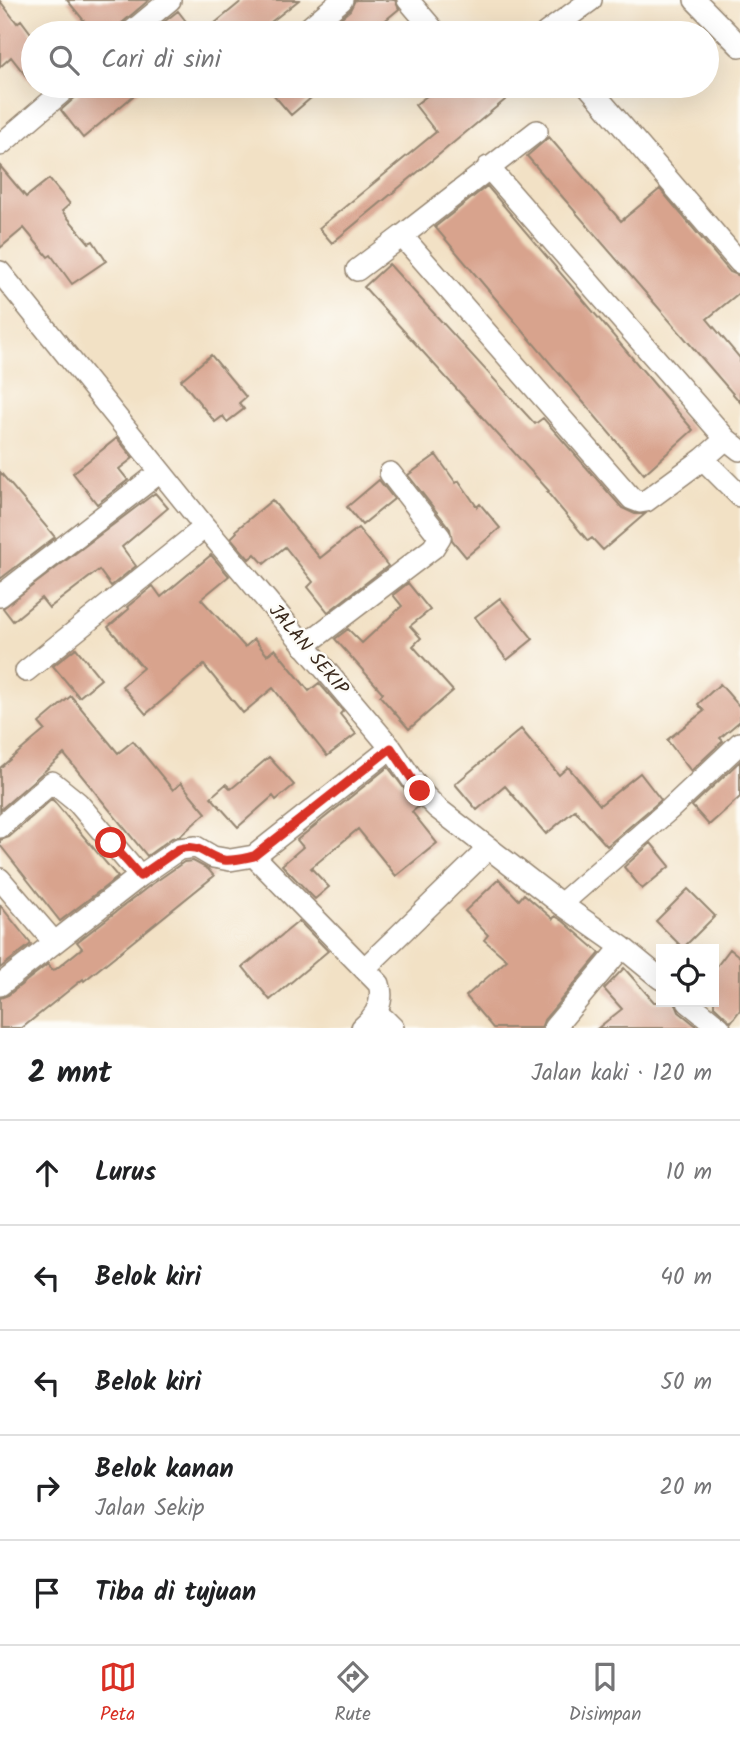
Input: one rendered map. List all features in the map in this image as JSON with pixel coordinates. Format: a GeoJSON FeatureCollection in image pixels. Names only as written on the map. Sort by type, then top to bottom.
{"type":"FeatureCollection","features":[{"type":"Feature","properties":{"kind":"street"},"geometry":{"type":"LineString","coordinates":[[145,21],[170,0]]}},
{"type":"Feature","properties":{"kind":"street"},"geometry":{"type":"LineString","coordinates":[[317,21],[342,0]]}},
{"type":"Feature","properties":{"kind":"street"},"geometry":{"type":"LineString","coordinates":[[408,0],[426,21]]}},
{"type":"Feature","properties":{"kind":"street"},"geometry":{"type":"LineString","coordinates":[[563,21],[591,0]]}},
{"type":"Feature","properties":{"kind":"street"},"geometry":{"type":"LineString","coordinates":[[695,0],[716,21]]}},
{"type":"Feature","properties":{"kind":"street"},"geometry":{"type":"LineString","coordinates":[[719,25],[740,46]]}},
{"type":"Feature","properties":{"kind":"street"},"geometry":{"type":"LineString","coordinates":[[0,145],[55,98]]}},
{"type":"Feature","properties":{"kind":"street"},"geometry":{"type":"LineString","coordinates":[[598,98],[740,263]]}},
{"type":"Feature","properties":{"kind":"street"},"geometry":{"type":"LineString","coordinates":[[357,270],[537,131]]}},
{"type":"Feature","properties":{"kind":"street"},"geometry":{"type":"LineString","coordinates":[[402,236],[632,499],[646,501],[703,459],[733,444],[488,167]]}},
{"type":"Feature","properties":{"kind":"street","name":"JALAN SEKIP"},"geometry":{"type":"LineString","coordinates":[[0,272],[205,527],[391,748],[420,791],[437,808],[656,975]]}},
{"type":"Feature","properties":{"kind":"street"},"geometry":{"type":"LineString","coordinates":[[703,459],[740,496]]}},
{"type":"Feature","properties":{"kind":"street"},"geometry":{"type":"LineString","coordinates":[[0,596],[160,472]]}},
{"type":"Feature","properties":{"kind":"street"},"geometry":{"type":"LineString","coordinates":[[304,646],[440,540],[390,473]]}},
{"type":"Feature","properties":{"kind":"street"},"geometry":{"type":"LineString","coordinates":[[26,671],[205,527]]}},
{"type":"Feature","properties":{"kind":"street"},"geometry":{"type":"LineString","coordinates":[[561,904],[670,809],[740,743]]}},
{"type":"Feature","properties":{"kind":"street"},"geometry":{"type":"LineString","coordinates":[[0,985],[179,849],[196,847],[222,860],[254,856],[391,748]]}},
{"type":"Feature","properties":{"kind":"street"},"geometry":{"type":"LineString","coordinates":[[0,827],[52,782],[78,803],[140,876]]}},
{"type":"Feature","properties":{"kind":"street"},"geometry":{"type":"LineString","coordinates":[[364,969],[489,848]]}},
{"type":"Feature","properties":{"kind":"street"},"geometry":{"type":"LineString","coordinates":[[254,856],[381,989],[377,1024]]}},
{"type":"Feature","properties":{"kind":"street"},"geometry":{"type":"LineString","coordinates":[[0,879],[54,942]]}},
{"type":"Feature","properties":{"kind":"street"},"geometry":{"type":"LineString","coordinates":[[554,1028],[622,947]]}},
{"type":"Feature","properties":{"kind":"street"},"geometry":{"type":"LineString","coordinates":[[694,1007],[720,1028]]}},
{"type":"Feature","properties":{"kind":"building"},"geometry":{"type":"Polygon","coordinates":[[[67,0],[149,0],[124,21],[84,21],[67,0]]]}},
{"type":"Feature","properties":{"kind":"building"},"geometry":{"type":"Polygon","coordinates":[[[243,0],[299,0],[272,21],[218,21],[243,0]]]}},
{"type":"Feature","properties":{"kind":"building"},"geometry":{"type":"Polygon","coordinates":[[[355,0],[395,0],[399,9],[384,21],[337,21],[350,10],[355,0]]]}},
{"type":"Feature","properties":{"kind":"building"},"geometry":{"type":"Polygon","coordinates":[[[0,1],[17,23],[22,21],[21,70],[11,57],[0,67],[0,1]]]}},
{"type":"Feature","properties":{"kind":"building"},"geometry":{"type":"Polygon","coordinates":[[[178,11],[186,21],[165,21],[178,11]]]}},
{"type":"Feature","properties":{"kind":"building"},"geometry":{"type":"Polygon","coordinates":[[[75,98],[131,98],[83,138],[61,110],[75,98]]]}},
{"type":"Feature","properties":{"kind":"building"},"geometry":{"type":"Polygon","coordinates":[[[276,98],[311,98],[291,115],[276,98]]]}},
{"type":"Feature","properties":{"kind":"building"},"geometry":{"type":"Polygon","coordinates":[[[424,98],[507,98],[332,243],[319,228],[436,132],[415,105],[424,98]]]}},
{"type":"Feature","properties":{"kind":"building"},"geometry":{"type":"Polygon","coordinates":[[[549,137],[621,221],[660,189],[730,272],[740,276],[740,292],[707,319],[740,358],[740,402],[527,156],[549,137]]]}},
{"type":"Feature","properties":{"kind":"building"},"geometry":{"type":"Polygon","coordinates":[[[0,166],[26,197],[49,179],[70,204],[62,211],[89,243],[93,241],[106,261],[72,284],[51,255],[48,257],[24,228],[0,248],[0,166]]]}},
{"type":"Feature","properties":{"kind":"building"},"geometry":{"type":"Polygon","coordinates":[[[487,186],[693,430],[644,474],[435,227],[487,186]]]}},
{"type":"Feature","properties":{"kind":"building"},"geometry":{"type":"Polygon","coordinates":[[[389,264],[535,424],[543,418],[622,508],[635,514],[645,514],[603,550],[592,538],[588,541],[547,492],[549,491],[364,287],[389,264]]]}},
{"type":"Feature","properties":{"kind":"building"},"geometry":{"type":"Polygon","coordinates":[[[211,355],[246,397],[239,403],[244,409],[227,422],[223,416],[215,422],[181,380],[211,355]]]}},
{"type":"Feature","properties":{"kind":"building"},"geometry":{"type":"Polygon","coordinates":[[[117,438],[133,458],[119,469],[128,480],[97,504],[73,473],[117,438]]]}},
{"type":"Feature","properties":{"kind":"building"},"geometry":{"type":"Polygon","coordinates":[[[436,455],[477,507],[480,504],[500,528],[466,557],[452,540],[450,529],[408,475],[436,455]]]}},
{"type":"Feature","properties":{"kind":"building"},"geometry":{"type":"Polygon","coordinates":[[[0,472],[55,537],[0,579],[0,472]]]}},
{"type":"Feature","properties":{"kind":"building"},"geometry":{"type":"Polygon","coordinates":[[[379,480],[394,499],[362,525],[347,507],[379,480]]]}},
{"type":"Feature","properties":{"kind":"building"},"geometry":{"type":"Polygon","coordinates":[[[155,493],[168,508],[122,547],[136,566],[111,586],[99,570],[49,608],[41,598],[13,621],[3,608],[155,493]]]}},
{"type":"Feature","properties":{"kind":"building"},"geometry":{"type":"Polygon","coordinates":[[[272,500],[320,558],[358,528],[388,566],[328,612],[308,587],[313,582],[285,547],[264,564],[255,554],[249,559],[231,538],[236,530],[272,500]]]}},
{"type":"Feature","properties":{"kind":"building"},"geometry":{"type":"Polygon","coordinates":[[[211,555],[229,576],[201,599],[245,647],[254,639],[267,655],[275,649],[309,691],[319,683],[343,711],[340,714],[356,734],[327,756],[273,688],[243,713],[204,665],[146,714],[122,686],[143,668],[108,627],[153,586],[161,597],[211,555]]]}},
{"type":"Feature","properties":{"kind":"building"},"geometry":{"type":"Polygon","coordinates":[[[408,583],[430,610],[410,626],[421,638],[413,646],[453,691],[409,729],[380,696],[383,693],[335,639],[348,629],[362,643],[402,606],[393,595],[408,583]]]}},
{"type":"Feature","properties":{"kind":"building"},"geometry":{"type":"Polygon","coordinates":[[[500,598],[533,639],[507,660],[475,617],[500,598]]]}},
{"type":"Feature","properties":{"kind":"building"},"geometry":{"type":"Polygon","coordinates":[[[76,648],[101,679],[79,697],[53,666],[76,648]]]}},
{"type":"Feature","properties":{"kind":"building"},"geometry":{"type":"Polygon","coordinates":[[[720,684],[740,707],[740,721],[720,738],[723,741],[691,771],[667,740],[704,711],[698,704],[720,684]]]}},
{"type":"Feature","properties":{"kind":"building"},"geometry":{"type":"Polygon","coordinates":[[[71,696],[118,753],[133,741],[173,790],[181,783],[206,813],[180,836],[172,838],[147,856],[64,754],[0,810],[0,768],[45,730],[39,723],[71,696]]]}},
{"type":"Feature","properties":{"kind":"building"},"geometry":{"type":"Polygon","coordinates":[[[521,729],[559,775],[568,767],[600,805],[640,773],[661,800],[607,846],[575,810],[546,834],[505,786],[477,810],[455,784],[521,729]]]}},
{"type":"Feature","properties":{"kind":"building"},"geometry":{"type":"Polygon","coordinates":[[[269,757],[294,785],[276,800],[273,796],[238,827],[211,797],[226,784],[231,789],[269,757]]]}},
{"type":"Feature","properties":{"kind":"building"},"geometry":{"type":"Polygon","coordinates":[[[740,761],[740,797],[709,825],[692,806],[740,761]]]}},
{"type":"Feature","properties":{"kind":"building"},"geometry":{"type":"Polygon","coordinates":[[[388,767],[418,807],[412,812],[437,843],[396,876],[358,829],[311,868],[329,887],[315,899],[282,865],[303,847],[297,840],[388,767]]]}},
{"type":"Feature","properties":{"kind":"building"},"geometry":{"type":"Polygon","coordinates":[[[52,799],[118,877],[60,921],[0,845],[0,840],[9,837],[52,799]]]}},
{"type":"Feature","properties":{"kind":"building"},"geometry":{"type":"Polygon","coordinates":[[[651,843],[670,866],[642,889],[624,867],[651,843]]]}},
{"type":"Feature","properties":{"kind":"building"},"geometry":{"type":"Polygon","coordinates":[[[193,861],[208,869],[214,876],[22,1028],[0,1028],[0,998],[8,995],[48,964],[52,970],[56,969],[82,948],[77,942],[148,887],[184,862],[193,861]]]}},
{"type":"Feature","properties":{"kind":"building"},"geometry":{"type":"Polygon","coordinates":[[[499,879],[519,900],[524,894],[553,919],[555,916],[563,921],[600,953],[544,1020],[541,1028],[493,1028],[466,996],[507,960],[484,940],[488,935],[465,911],[499,879]]]}},
{"type":"Feature","properties":{"kind":"building"},"geometry":{"type":"Polygon","coordinates":[[[688,889],[715,916],[687,944],[679,944],[656,921],[688,889]]]}},
{"type":"Feature","properties":{"kind":"building"},"geometry":{"type":"Polygon","coordinates":[[[0,905],[31,944],[0,968],[0,905]]]}},
{"type":"Feature","properties":{"kind":"building"},"geometry":{"type":"Polygon","coordinates":[[[299,921],[328,951],[270,1000],[243,967],[299,921]]]}},
{"type":"Feature","properties":{"kind":"building"},"geometry":{"type":"Polygon","coordinates":[[[730,949],[740,957],[740,1010],[731,1022],[715,1007],[719,1007],[719,963],[730,949]]]}},
{"type":"Feature","properties":{"kind":"building"},"geometry":{"type":"Polygon","coordinates":[[[624,968],[656,1002],[656,1007],[677,1007],[679,1012],[699,1028],[598,1028],[622,1009],[604,989],[624,968]]]}},
{"type":"Feature","properties":{"kind":"route"},"geometry":{"type":"LineString","coordinates":[[111,843],[140,876],[179,849],[187,847],[196,847],[222,860],[254,856],[391,748],[420,791]]}}]}
